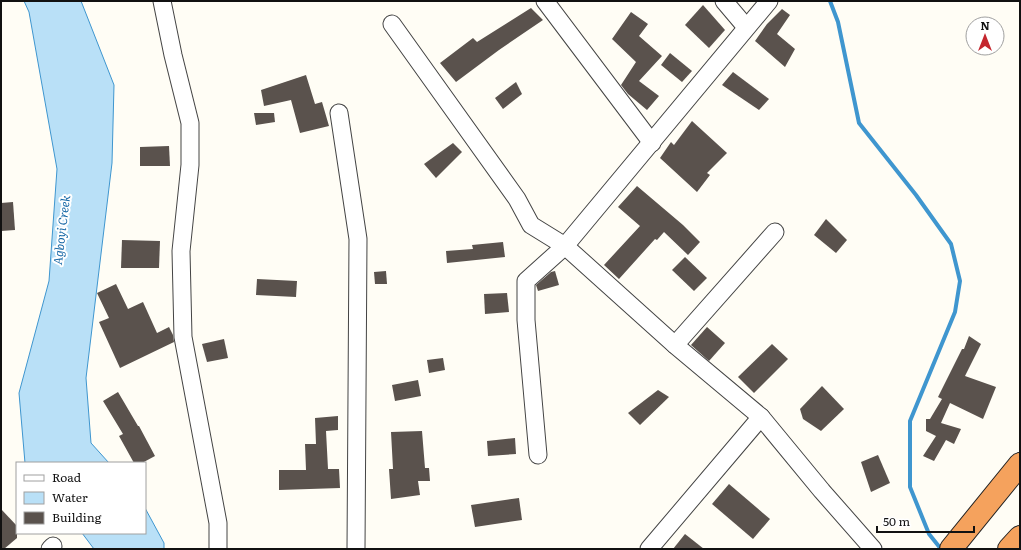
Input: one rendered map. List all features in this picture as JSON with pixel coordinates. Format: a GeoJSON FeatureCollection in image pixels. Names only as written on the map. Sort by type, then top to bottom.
{"type":"FeatureCollection","features":[{"type":"Feature","properties":{"kind":"highway"},"geometry":{"type":"LineString","coordinates":[[962,546],[1020,464]]}},
{"type":"Feature","properties":{"kind":"highway"},"geometry":{"type":"LineString","coordinates":[[962,546],[1020,481]]}},
{"type":"Feature","properties":{"kind":"highway"},"geometry":{"type":"LineString","coordinates":[[1009,549],[1020,537]]}},
{"type":"Feature","properties":{"kind":"street"},"geometry":{"type":"LineString","coordinates":[[162,1],[173,55],[190,123],[190,165],[181,251],[182,337],[218,523],[218,549]]}},
{"type":"Feature","properties":{"kind":"street"},"geometry":{"type":"LineString","coordinates":[[545,1],[652,143]]}},
{"type":"Feature","properties":{"kind":"street"},"geometry":{"type":"LineString","coordinates":[[724,1],[746,27]]}},
{"type":"Feature","properties":{"kind":"street"},"geometry":{"type":"LineString","coordinates":[[538,455],[526,320],[526,282],[565,246],[769,1]]}},
{"type":"Feature","properties":{"kind":"street"},"geometry":{"type":"LineString","coordinates":[[392,24],[517,199],[531,226],[565,246],[676,345],[761,417],[822,492],[873,549]]}},
{"type":"Feature","properties":{"kind":"street"},"geometry":{"type":"LineString","coordinates":[[339,113],[358,239],[356,549]]}},
{"type":"Feature","properties":{"kind":"street"},"geometry":{"type":"LineString","coordinates":[[676,345],[775,232]]}},
{"type":"Feature","properties":{"kind":"street"},"geometry":{"type":"LineString","coordinates":[[649,549],[761,417]]}},
{"type":"Feature","properties":{"kind":"water","name":"Agboyi Creek"},"geometry":{"type":"Polygon","coordinates":[[[24,1],[81,1],[114,85],[112,163],[86,378],[91,443],[108,462],[25,462],[19,393],[49,281],[57,169],[29,12],[24,1]]]}},
{"type":"Feature","properties":{"kind":"water"},"geometry":{"type":"Polygon","coordinates":[[[146,510],[164,543],[164,549],[94,549],[83,534],[146,534],[146,510]]]}},
{"type":"Feature","properties":{"kind":"building"},"geometry":{"type":"Polygon","coordinates":[[[703,5],[725,30],[709,48],[685,25],[703,5]]]}},
{"type":"Feature","properties":{"kind":"building"},"geometry":{"type":"Polygon","coordinates":[[[531,8],[543,20],[456,82],[440,63],[473,38],[477,42],[531,8]]]}},
{"type":"Feature","properties":{"kind":"building"},"geometry":{"type":"Polygon","coordinates":[[[782,9],[790,15],[777,34],[795,49],[785,67],[755,41],[767,24],[782,9]]]}},
{"type":"Feature","properties":{"kind":"building"},"geometry":{"type":"Polygon","coordinates":[[[631,12],[648,24],[639,36],[662,56],[639,81],[659,96],[647,110],[628,94],[621,85],[636,62],[612,39],[631,12]]]}},
{"type":"Feature","properties":{"kind":"building"},"geometry":{"type":"Polygon","coordinates":[[[670,53],[692,71],[682,82],[661,65],[670,53]]]}},
{"type":"Feature","properties":{"kind":"building"},"geometry":{"type":"Polygon","coordinates":[[[733,72],[769,99],[759,110],[722,85],[733,72]]]}},
{"type":"Feature","properties":{"kind":"building"},"geometry":{"type":"Polygon","coordinates":[[[306,75],[315,104],[322,102],[329,126],[300,133],[291,100],[264,106],[261,90],[306,75]]]}},
{"type":"Feature","properties":{"kind":"building"},"geometry":{"type":"Polygon","coordinates":[[[516,82],[522,94],[503,109],[495,98],[516,82]]]}},
{"type":"Feature","properties":{"kind":"building"},"geometry":{"type":"Polygon","coordinates":[[[254,113],[274,113],[275,122],[256,125],[254,113]]]}},
{"type":"Feature","properties":{"kind":"building"},"geometry":{"type":"Polygon","coordinates":[[[692,121],[727,153],[707,173],[710,175],[697,192],[660,158],[671,142],[674,145],[692,121]]]}},
{"type":"Feature","properties":{"kind":"building"},"geometry":{"type":"Polygon","coordinates":[[[453,143],[462,152],[436,178],[424,164],[453,143]]]}},
{"type":"Feature","properties":{"kind":"building"},"geometry":{"type":"Polygon","coordinates":[[[169,146],[170,166],[140,166],[140,147],[169,146]]]}},
{"type":"Feature","properties":{"kind":"building"},"geometry":{"type":"Polygon","coordinates":[[[637,186],[683,225],[700,242],[688,255],[664,232],[657,240],[655,239],[619,279],[604,265],[640,226],[618,207],[637,186]]]}},
{"type":"Feature","properties":{"kind":"building"},"geometry":{"type":"Polygon","coordinates":[[[13,202],[15,230],[1,231],[1,203],[13,202]]]}},
{"type":"Feature","properties":{"kind":"building"},"geometry":{"type":"Polygon","coordinates":[[[826,219],[847,240],[836,253],[814,235],[826,219]]]}},
{"type":"Feature","properties":{"kind":"building"},"geometry":{"type":"Polygon","coordinates":[[[122,240],[160,241],[159,268],[121,268],[122,240]]]}},
{"type":"Feature","properties":{"kind":"building"},"geometry":{"type":"Polygon","coordinates":[[[503,242],[505,257],[447,263],[446,251],[473,249],[472,245],[503,242]]]}},
{"type":"Feature","properties":{"kind":"building"},"geometry":{"type":"Polygon","coordinates":[[[685,257],[707,278],[694,291],[672,270],[685,257]]]}},
{"type":"Feature","properties":{"kind":"building"},"geometry":{"type":"Polygon","coordinates":[[[386,271],[387,284],[375,284],[374,272],[386,271]]]}},
{"type":"Feature","properties":{"kind":"building"},"geometry":{"type":"Polygon","coordinates":[[[555,271],[559,285],[538,291],[536,285],[551,272],[555,271]]]}},
{"type":"Feature","properties":{"kind":"building"},"geometry":{"type":"Polygon","coordinates":[[[257,279],[297,281],[296,297],[256,295],[257,279]]]}},
{"type":"Feature","properties":{"kind":"building"},"geometry":{"type":"Polygon","coordinates":[[[116,284],[128,309],[143,302],[157,333],[169,327],[173,335],[174,342],[120,368],[99,322],[109,318],[97,293],[116,284]]]}},
{"type":"Feature","properties":{"kind":"building"},"geometry":{"type":"Polygon","coordinates":[[[507,293],[509,312],[485,314],[484,294],[507,293]]]}},
{"type":"Feature","properties":{"kind":"building"},"geometry":{"type":"Polygon","coordinates":[[[707,327],[725,343],[709,361],[691,345],[707,327]]]}},
{"type":"Feature","properties":{"kind":"building"},"geometry":{"type":"Polygon","coordinates":[[[969,336],[981,344],[965,376],[996,387],[983,419],[950,403],[941,423],[961,429],[954,444],[946,440],[934,461],[923,456],[936,436],[926,431],[926,419],[930,419],[942,399],[938,397],[962,349],[964,349],[969,336]]]}},
{"type":"Feature","properties":{"kind":"building"},"geometry":{"type":"Polygon","coordinates":[[[224,339],[228,358],[207,362],[202,344],[224,339]]]}},
{"type":"Feature","properties":{"kind":"building"},"geometry":{"type":"Polygon","coordinates":[[[772,344],[788,359],[754,393],[738,377],[772,344]]]}},
{"type":"Feature","properties":{"kind":"building"},"geometry":{"type":"Polygon","coordinates":[[[443,358],[445,370],[429,373],[427,360],[443,358]]]}},
{"type":"Feature","properties":{"kind":"building"},"geometry":{"type":"Polygon","coordinates":[[[418,380],[421,396],[395,401],[392,385],[418,380]]]}},
{"type":"Feature","properties":{"kind":"building"},"geometry":{"type":"Polygon","coordinates":[[[822,386],[844,409],[821,431],[803,419],[800,409],[822,386]]]}},
{"type":"Feature","properties":{"kind":"building"},"geometry":{"type":"Polygon","coordinates":[[[658,390],[669,397],[640,425],[628,413],[658,390]]]}},
{"type":"Feature","properties":{"kind":"building"},"geometry":{"type":"Polygon","coordinates":[[[118,392],[155,456],[144,462],[133,462],[119,436],[123,434],[103,401],[118,392]]]}},
{"type":"Feature","properties":{"kind":"building"},"geometry":{"type":"Polygon","coordinates":[[[338,416],[338,430],[326,431],[328,469],[339,469],[340,488],[279,490],[279,470],[306,470],[305,444],[316,444],[315,418],[338,416]]]}},
{"type":"Feature","properties":{"kind":"building"},"geometry":{"type":"Polygon","coordinates":[[[422,431],[425,468],[429,468],[430,481],[418,481],[420,495],[391,499],[389,469],[393,469],[391,432],[422,431]]]}},
{"type":"Feature","properties":{"kind":"building"},"geometry":{"type":"Polygon","coordinates":[[[515,438],[516,454],[488,456],[487,441],[515,438]]]}},
{"type":"Feature","properties":{"kind":"building"},"geometry":{"type":"Polygon","coordinates":[[[878,455],[890,483],[871,492],[861,462],[878,455]]]}},
{"type":"Feature","properties":{"kind":"building"},"geometry":{"type":"Polygon","coordinates":[[[729,484],[770,519],[753,539],[712,504],[729,484]]]}},
{"type":"Feature","properties":{"kind":"building"},"geometry":{"type":"Polygon","coordinates":[[[519,498],[522,520],[475,527],[471,505],[519,498]]]}},
{"type":"Feature","properties":{"kind":"building"},"geometry":{"type":"Polygon","coordinates":[[[1,509],[16,525],[17,538],[4,549],[1,549],[1,509]]]}},
{"type":"Feature","properties":{"kind":"building"},"geometry":{"type":"Polygon","coordinates":[[[685,534],[704,549],[673,549],[685,534]]]}},
{"type":"Feature","properties":{"kind":"waterway"},"geometry":{"type":"LineString","coordinates":[[830,1],[838,22],[859,123],[916,195],[951,244],[960,281],[955,312],[910,421],[910,487],[929,534],[941,549]]}}]}
